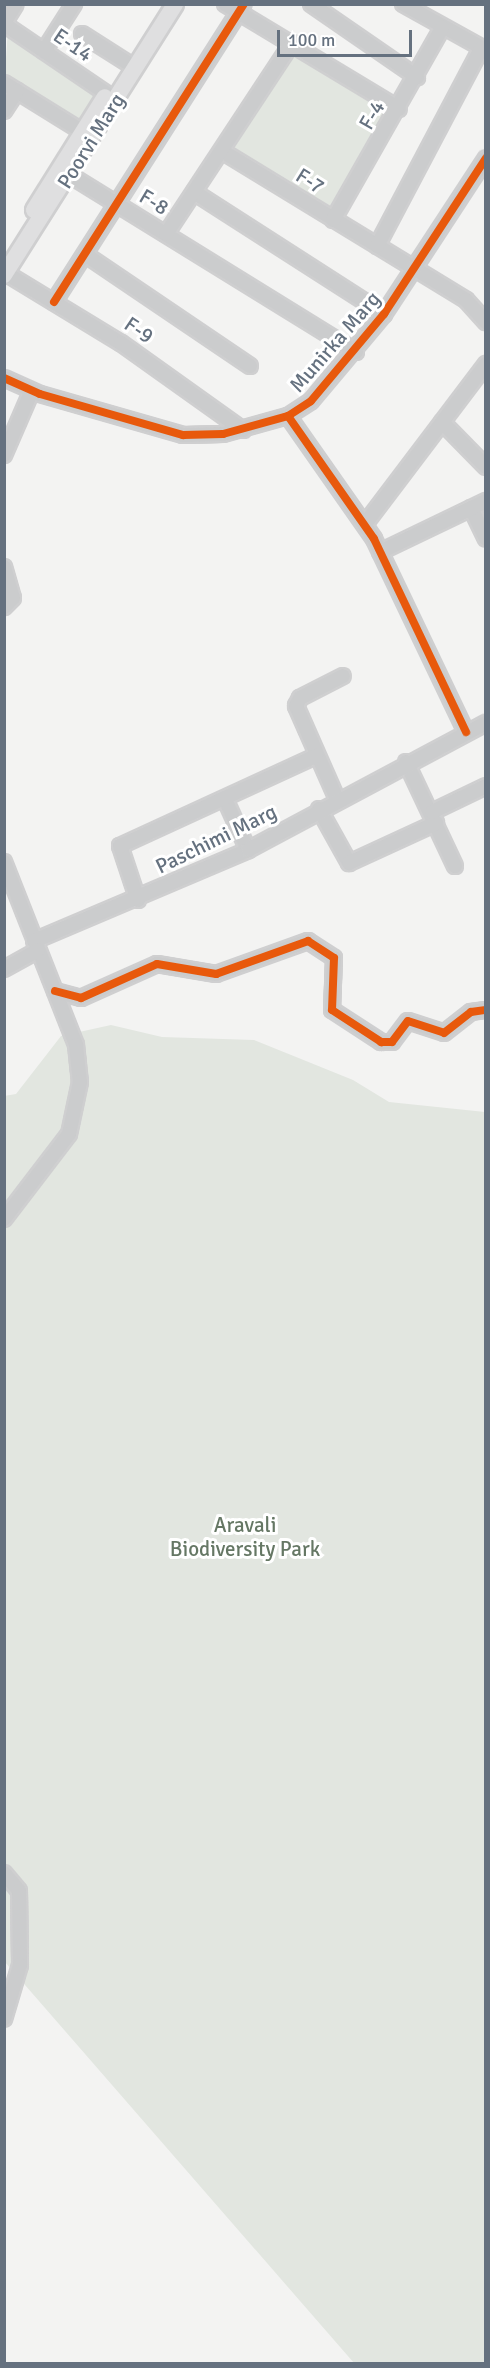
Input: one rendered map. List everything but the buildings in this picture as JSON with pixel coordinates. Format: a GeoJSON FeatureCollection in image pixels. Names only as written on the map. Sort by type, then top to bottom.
{"type":"FeatureCollection","features":[{"type":"Feature","properties":{"kind":"main road","name":"Poorvi Marg"},"geometry":{"type":"LineString","coordinates":[[65,172],[83,132],[162,4]]}},
{"type":"Feature","properties":{"kind":"main road","name":"Poorvi Marg"},"geometry":{"type":"LineString","coordinates":[[5,269],[65,172],[175,4]]}},
{"type":"Feature","properties":{"kind":"street","name":"E-14"},"geometry":{"type":"LineString","coordinates":[[16,4],[8,26],[107,93]]}},
{"type":"Feature","properties":{"kind":"street"},"geometry":{"type":"LineString","coordinates":[[44,51],[74,4]]}},
{"type":"Feature","properties":{"kind":"street"},"geometry":{"type":"LineString","coordinates":[[225,4],[242,8],[292,43],[399,109]]}},
{"type":"Feature","properties":{"kind":"street"},"geometry":{"type":"LineString","coordinates":[[311,4],[417,76]]}},
{"type":"Feature","properties":{"kind":"street"},"geometry":{"type":"LineString","coordinates":[[377,246],[484,50],[403,4]]}},
{"type":"Feature","properties":{"kind":"street"},"geometry":{"type":"LineString","coordinates":[[54,303],[242,8]]}},
{"type":"Feature","properties":{"kind":"street","name":"F-4"},"geometry":{"type":"LineString","coordinates":[[333,220],[399,109],[442,28]]}},
{"type":"Feature","properties":{"kind":"street"},"geometry":{"type":"LineString","coordinates":[[82,34],[126,62]]}},
{"type":"Feature","properties":{"kind":"street"},"geometry":{"type":"LineString","coordinates":[[166,234],[292,43]]}},
{"type":"Feature","properties":{"kind":"street"},"geometry":{"type":"LineString","coordinates":[[4,83],[83,132]]}},
{"type":"Feature","properties":{"kind":"street"},"geometry":{"type":"LineString","coordinates":[[4,111],[17,91]]}},
{"type":"Feature","properties":{"kind":"street","name":"F-7"},"geometry":{"type":"LineString","coordinates":[[222,151],[466,300],[486,322]]}},
{"type":"Feature","properties":{"kind":"street","name":"Munirka Marg"},"geometry":{"type":"LineString","coordinates":[[4,378],[161,431],[196,437],[243,430],[290,418],[311,401],[356,352],[419,273],[486,158]]}},
{"type":"Feature","properties":{"kind":"street","name":"F-8"},"geometry":{"type":"LineString","coordinates":[[65,172],[356,352]]}},
{"type":"Feature","properties":{"kind":"street","name":"Munirka Marg"},"geometry":{"type":"LineString","coordinates":[[4,383],[30,395],[154,435],[192,441],[249,434],[290,418],[342,378],[419,273],[486,172]]}},
{"type":"Feature","properties":{"kind":"street"},"geometry":{"type":"LineString","coordinates":[[194,192],[384,315]]}},
{"type":"Feature","properties":{"kind":"street"},"geometry":{"type":"LineString","coordinates":[[86,255],[250,366]]}},
{"type":"Feature","properties":{"kind":"street","name":"F-9"},"geometry":{"type":"LineString","coordinates":[[5,269],[243,430]]}},
{"type":"Feature","properties":{"kind":"street"},"geometry":{"type":"LineString","coordinates":[[365,524],[486,364]]}},
{"type":"Feature","properties":{"kind":"street"},"geometry":{"type":"LineString","coordinates":[[4,455],[30,395]]}},
{"type":"Feature","properties":{"kind":"street"},"geometry":{"type":"LineString","coordinates":[[290,418],[365,524],[466,732]]}},
{"type":"Feature","properties":{"kind":"street"},"geometry":{"type":"LineString","coordinates":[[442,422],[486,467]]}},
{"type":"Feature","properties":{"kind":"street"},"geometry":{"type":"LineString","coordinates":[[380,552],[486,501]]}},
{"type":"Feature","properties":{"kind":"street"},"geometry":{"type":"LineString","coordinates":[[471,508],[486,539]]}},
{"type":"Feature","properties":{"kind":"street"},"geometry":{"type":"LineString","coordinates":[[4,567],[14,598],[4,607]]}},
{"type":"Feature","properties":{"kind":"street"},"geometry":{"type":"LineString","coordinates":[[337,800],[316,756],[297,702],[343,676]]}},
{"type":"Feature","properties":{"kind":"street","name":"Paschimi Marg"},"geometry":{"type":"LineString","coordinates":[[4,969],[36,945],[248,850],[406,762],[486,723]]}},
{"type":"Feature","properties":{"kind":"street"},"geometry":{"type":"LineString","coordinates":[[138,900],[118,847],[316,756]]}},
{"type":"Feature","properties":{"kind":"street"},"geometry":{"type":"LineString","coordinates":[[406,762],[455,866]]}},
{"type":"Feature","properties":{"kind":"street"},"geometry":{"type":"LineString","coordinates":[[319,810],[348,863],[434,818],[486,786]]}},
{"type":"Feature","properties":{"kind":"street"},"geometry":{"type":"LineString","coordinates":[[225,799],[248,850]]}},
{"type":"Feature","properties":{"kind":"street"},"geometry":{"type":"LineString","coordinates":[[4,862],[76,1045],[78,1104],[69,1134],[4,1220]]}},
{"type":"Feature","properties":{"kind":"street"},"geometry":{"type":"LineString","coordinates":[[55,991],[81,998],[157,964],[216,974],[308,941],[334,958],[332,1010],[381,1042],[392,1042],[408,1021],[444,1033],[471,1012],[486,1010]]}},
{"type":"Feature","properties":{"kind":"street"},"geometry":{"type":"LineString","coordinates":[[4,1873],[19,1891],[20,1954],[4,2019]]}},
{"type":"Feature","properties":{"kind":"green space"},"geometry":{"type":"Polygon","coordinates":[[[8,28],[101,94],[81,125],[5,75],[8,28]]]}},
{"type":"Feature","properties":{"kind":"green space"},"geometry":{"type":"Polygon","coordinates":[[[288,52],[389,113],[328,214],[227,153],[288,52]]]}},
{"type":"Feature","properties":{"kind":"green space","name":"Aravali Biodiversity Park"},"geometry":{"type":"Polygon","coordinates":[[[111,1025],[162,1037],[254,1040],[353,1080],[389,1102],[485,1112],[485,2363],[354,2363],[5,1962],[4,1096],[16,1094],[61,1036],[111,1025]]]}},
{"type":"Feature","properties":{"kind":"cycle path"},"geometry":{"type":"LineString","coordinates":[[54,302],[244,4]]}},
{"type":"Feature","properties":{"kind":"cycle path"},"geometry":{"type":"LineString","coordinates":[[4,378],[40,394],[183,435],[223,434],[288,416],[311,401],[384,314],[486,158]]}},
{"type":"Feature","properties":{"kind":"cycle path"},"geometry":{"type":"LineString","coordinates":[[288,416],[374,539],[466,732]]}},
{"type":"Feature","properties":{"kind":"cycle path"},"geometry":{"type":"LineString","coordinates":[[55,991],[81,998],[157,964],[216,974],[308,941],[334,958],[332,1010],[381,1042],[392,1042],[408,1021],[444,1033],[471,1012],[486,1010]]}}]}
